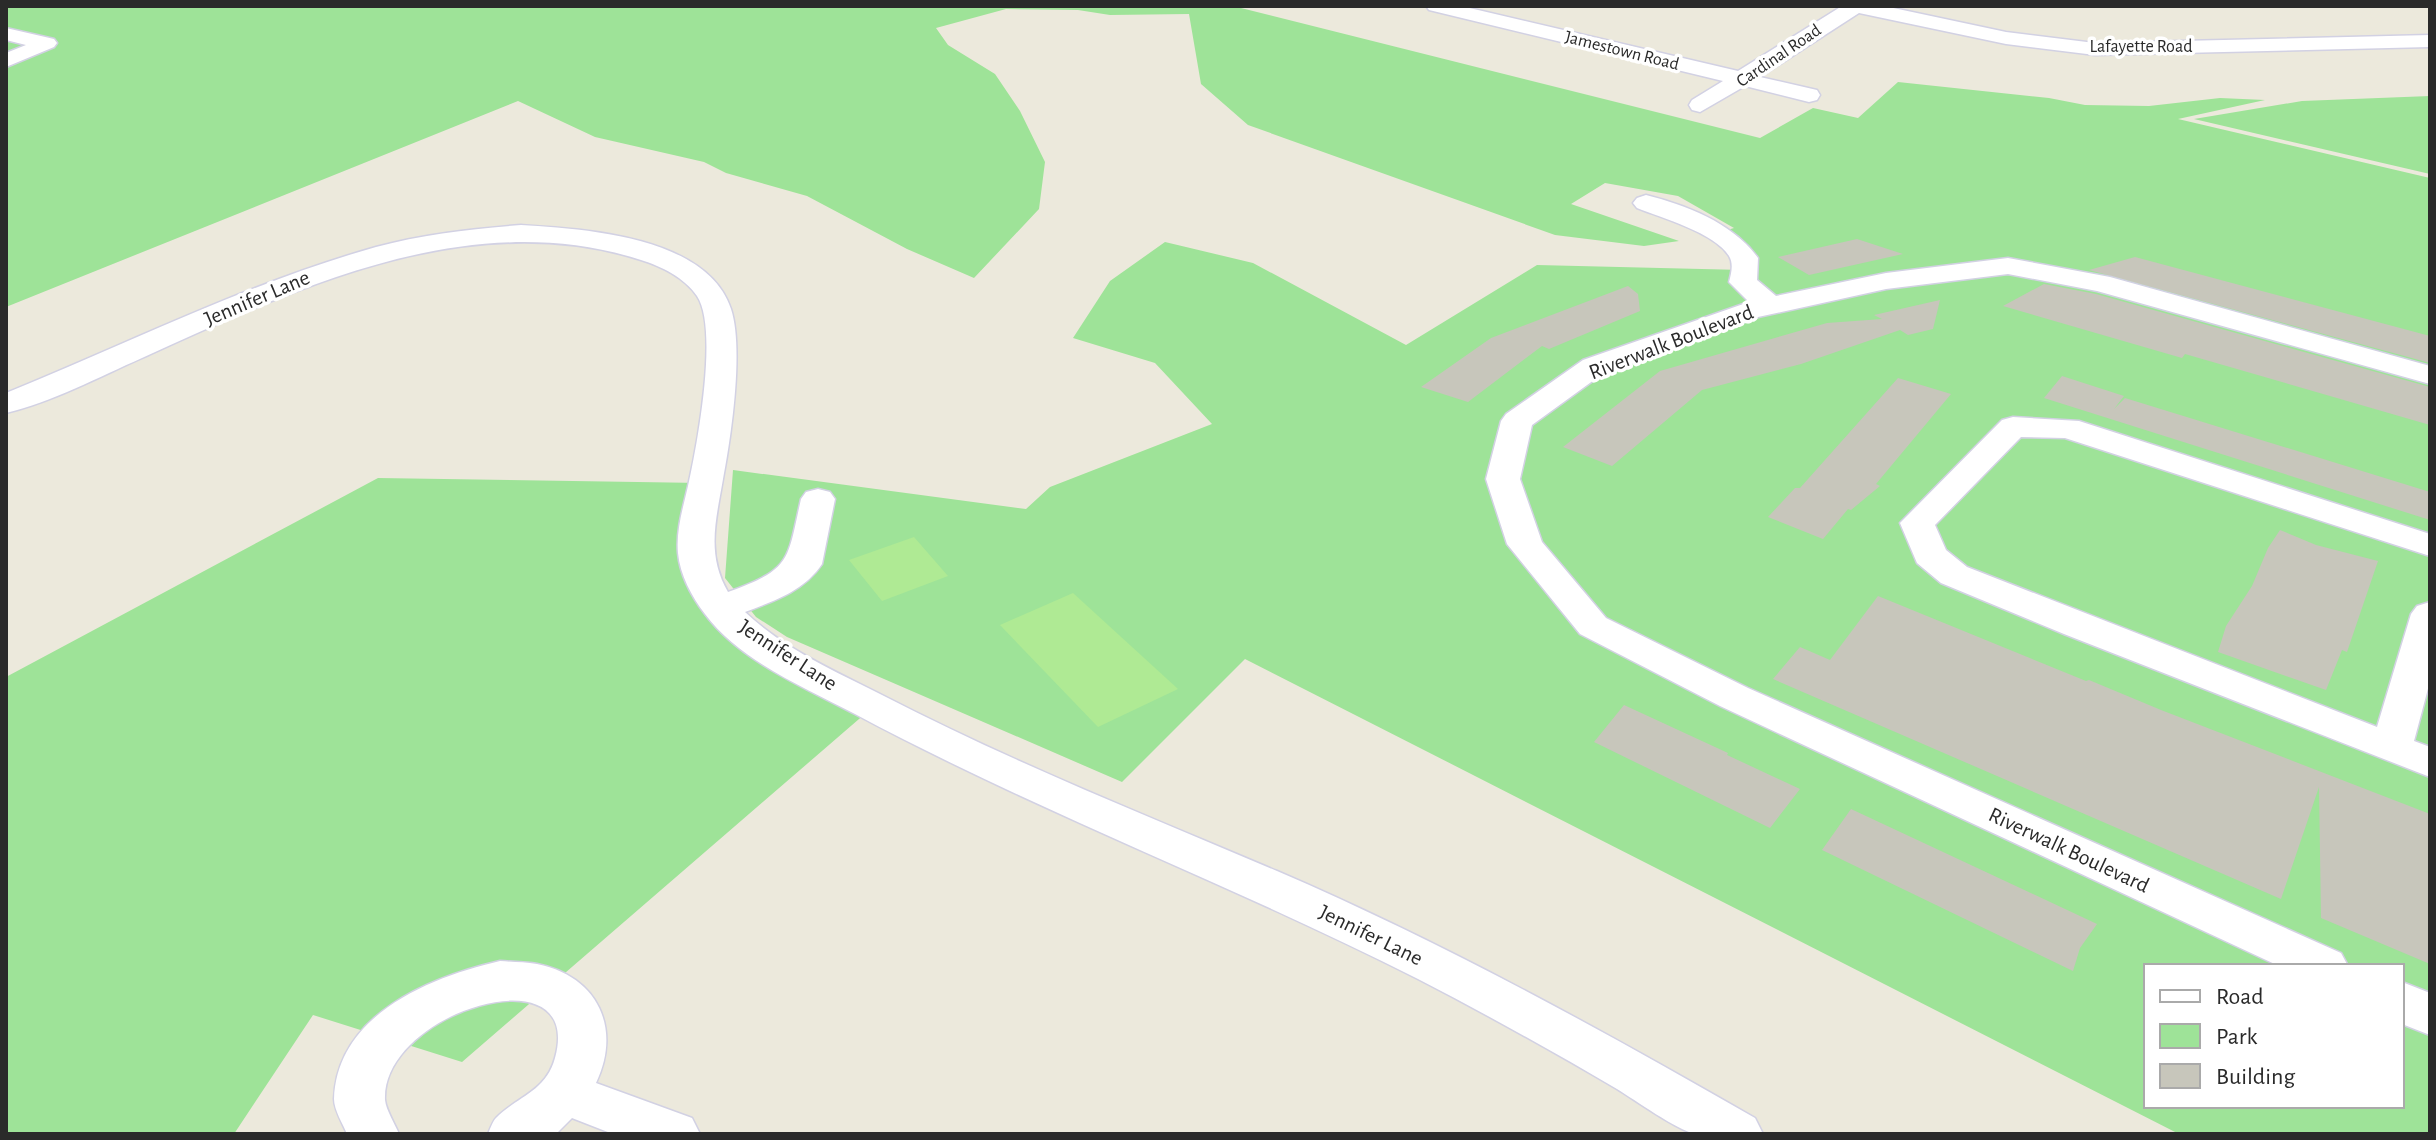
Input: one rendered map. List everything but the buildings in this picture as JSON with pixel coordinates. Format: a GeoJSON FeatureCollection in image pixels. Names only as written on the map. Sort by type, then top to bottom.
{"type":"FeatureCollection","features":[{"type":"Feature","properties":{"kind":"street","name":"Jamestown Road"},"geometry":{"type":"LineString","coordinates":[[1436,6],[1809,95]]}},
{"type":"Feature","properties":{"kind":"street"},"geometry":{"type":"LineString","coordinates":[[1487,18],[1518,6]]}},
{"type":"Feature","properties":{"kind":"street","name":"Lafayette Road"},"geometry":{"type":"LineString","coordinates":[[1856,6],[2006,38],[2095,49],[2430,41]]}},
{"type":"Feature","properties":{"kind":"street","name":"Cardinal Road"},"geometry":{"type":"LineString","coordinates":[[1700,105],[1856,6]]}},
{"type":"Feature","properties":{"kind":"street"},"geometry":{"type":"LineString","coordinates":[[6,34],[47,43],[6,61]]}},
{"type":"Feature","properties":{"kind":"street"},"geometry":{"type":"LineString","coordinates":[[1646,203],[1716,233],[1736,245],[1745,260],[1743,282],[1771,306]]}},
{"type":"Feature","properties":{"kind":"street","name":"Jennifer Lane"},"geometry":{"type":"LineString","coordinates":[[6,404],[296,281],[395,251],[459,239],[522,235],[582,237],[659,257],[698,278],[711,292],[724,326],[710,456],[696,532],[696,558],[704,584],[720,608],[744,631],[923,734],[1378,937],[1510,1004],[1737,1134]]}},
{"type":"Feature","properties":{"kind":"street","name":"Riverwalk Boulevard"},"geometry":{"type":"LineString","coordinates":[[2320,964],[1734,697],[1593,626],[1525,544],[1503,479],[1517,421],[1594,366],[1750,310],[1886,281],[2008,266],[2100,283],[2430,375]]}},
{"type":"Feature","properties":{"kind":"street"},"geometry":{"type":"LineString","coordinates":[[2430,545],[2068,428],[2013,427],[1917,523],[1930,555],[1954,575],[2430,763]]}},
{"type":"Feature","properties":{"kind":"street"},"geometry":{"type":"LineString","coordinates":[[720,608],[774,588],[804,564],[818,499]]}},
{"type":"Feature","properties":{"kind":"street"},"geometry":{"type":"LineString","coordinates":[[2391,748],[2430,614]]}},
{"type":"Feature","properties":{"kind":"street"},"geometry":{"type":"LineString","coordinates":[[373,1134],[360,1107],[362,1079],[376,1050],[400,1023],[432,1001],[466,987],[502,980],[534,982],[560,992],[578,1011],[585,1035],[580,1064],[564,1093],[537,1120],[514,1134]]}},
{"type":"Feature","properties":{"kind":"street"},"geometry":{"type":"LineString","coordinates":[[2404,1003],[2430,1015]]}},
{"type":"Feature","properties":{"kind":"street"},"geometry":{"type":"LineString","coordinates":[[564,1093],[674,1134]]}},
{"type":"Feature","properties":{"kind":"green space"},"geometry":{"type":"Polygon","coordinates":[[[6,6],[1233,6],[1760,138],[1813,108],[1858,118],[1898,82],[2049,98],[2085,105],[2149,106],[2220,98],[2265,100],[2178,119],[2430,178],[2430,1134],[2179,1134],[1245,659],[1122,782],[787,637],[756,617],[725,578],[733,470],[1026,509],[1050,487],[1212,424],[1155,363],[1073,338],[1110,281],[1165,242],[1253,263],[1406,345],[1537,265],[1743,270],[1724,231],[1734,228],[1678,196],[1605,183],[1571,204],[1679,241],[1644,246],[1555,235],[1248,125],[1201,84],[1189,14],[1110,15],[1078,10],[1006,9],[936,28],[948,45],[995,74],[1020,111],[1045,162],[1039,209],[974,278],[907,249],[807,196],[726,173],[704,162],[595,137],[518,101],[6,307],[6,6]]]}},
{"type":"Feature","properties":{"kind":"green space"},"geometry":{"type":"Polygon","coordinates":[[[2430,96],[2430,174],[2194,119],[2302,101],[2430,96]]]}},
{"type":"Feature","properties":{"kind":"green space"},"geometry":{"type":"Polygon","coordinates":[[[378,478],[702,483],[715,618],[881,700],[462,1062],[313,1015],[234,1134],[6,1134],[6,677],[378,478]]]}},
{"type":"Feature","properties":{"kind":"green space"},"geometry":{"type":"Polygon","coordinates":[[[914,537],[948,576],[882,601],[849,560],[914,537]]]}},
{"type":"Feature","properties":{"kind":"green space"},"geometry":{"type":"Polygon","coordinates":[[[1073,593],[1178,689],[1098,727],[1000,625],[1073,593]]]}}]}
